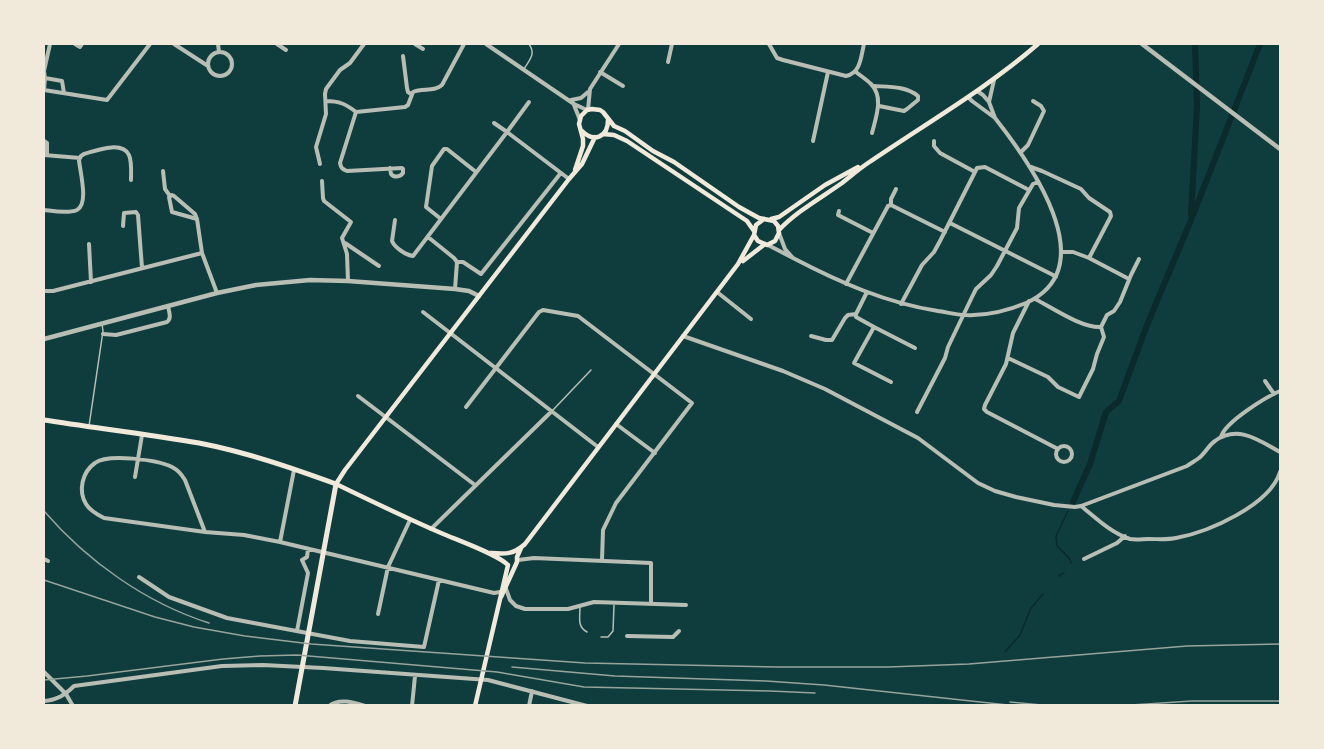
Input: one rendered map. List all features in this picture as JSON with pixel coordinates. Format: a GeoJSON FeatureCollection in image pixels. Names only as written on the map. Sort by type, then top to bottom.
{"type":"FeatureCollection","features":[{"type":"Feature","properties":{"kind":"main road"},"geometry":{"type":"LineString","coordinates":[[738,264],[766,244],[775,241],[779,232],[815,200],[994,80],[1038,44]]}},
{"type":"Feature","properties":{"kind":"main road"},"geometry":{"type":"LineString","coordinates":[[575,171],[583,146],[580,120],[583,113],[598,109],[614,126],[739,207],[764,219],[779,217],[825,185],[866,164]]}},
{"type":"Feature","properties":{"kind":"main road"},"geometry":{"type":"LineString","coordinates":[[603,134],[608,125],[607,118]]}},
{"type":"Feature","properties":{"kind":"main road"},"geometry":{"type":"LineString","coordinates":[[582,131],[588,136],[614,135],[627,141],[747,221],[758,241],[766,244]]}},
{"type":"Feature","properties":{"kind":"main road"},"geometry":{"type":"LineString","coordinates":[[295,704],[336,484],[586,157],[596,137]]}},
{"type":"Feature","properties":{"kind":"main road"},"geometry":{"type":"LineString","coordinates":[[475,705],[500,598],[521,548],[738,264],[758,222],[764,219]]}},
{"type":"Feature","properties":{"kind":"main road"},"geometry":{"type":"LineString","coordinates":[[771,219],[777,223],[779,232]]}},
{"type":"Feature","properties":{"kind":"main road"},"geometry":{"type":"LineString","coordinates":[[44,420],[201,443],[294,469],[336,484],[506,564],[512,566],[517,561]]}},
{"type":"Feature","properties":{"kind":"main road"},"geometry":{"type":"LineString","coordinates":[[503,590],[505,558],[521,548]]}},
{"type":"Feature","properties":{"kind":"main road"},"geometry":{"type":"LineString","coordinates":[[484,552],[509,554],[517,561]]}},
{"type":"Feature","properties":{"kind":"street"},"geometry":{"type":"LineString","coordinates":[[50,44],[44,70],[44,90],[107,100],[150,44]]}},
{"type":"Feature","properties":{"kind":"street"},"geometry":{"type":"LineString","coordinates":[[75,44],[80,47],[82,44]]}},
{"type":"Feature","properties":{"kind":"street"},"geometry":{"type":"LineString","coordinates":[[174,44],[208,66],[215,75],[223,76],[230,71],[232,64],[230,57],[219,52],[212,55],[208,66]]}},
{"type":"Feature","properties":{"kind":"street"},"geometry":{"type":"LineString","coordinates":[[218,44],[219,52]]}},
{"type":"Feature","properties":{"kind":"street"},"geometry":{"type":"LineString","coordinates":[[277,44],[286,50]]}},
{"type":"Feature","properties":{"kind":"street"},"geometry":{"type":"LineString","coordinates":[[320,164],[316,144],[326,114],[326,89],[364,44]]}},
{"type":"Feature","properties":{"kind":"street"},"geometry":{"type":"LineString","coordinates":[[415,44],[423,49]]}},
{"type":"Feature","properties":{"kind":"street"},"geometry":{"type":"LineString","coordinates":[[326,101],[348,105],[356,112],[405,107],[408,105],[411,94],[417,90],[437,89],[442,85],[464,44]]}},
{"type":"Feature","properties":{"kind":"street"},"geometry":{"type":"LineString","coordinates":[[486,44],[574,104],[588,110],[590,89]]}},
{"type":"Feature","properties":{"kind":"street"},"geometry":{"type":"LineString","coordinates":[[570,100],[581,98],[590,89],[619,44]]}},
{"type":"Feature","properties":{"kind":"street"},"geometry":{"type":"LineString","coordinates":[[669,62],[672,44]]}},
{"type":"Feature","properties":{"kind":"street"},"geometry":{"type":"LineString","coordinates":[[769,44],[777,58],[846,76],[853,75],[856,71],[864,44]]}},
{"type":"Feature","properties":{"kind":"street"},"geometry":{"type":"LineString","coordinates":[[1142,44],[1281,149]]}},
{"type":"Feature","properties":{"kind":"street"},"geometry":{"type":"LineString","coordinates":[[403,56],[406,88],[411,94]]}},
{"type":"Feature","properties":{"kind":"street"},"geometry":{"type":"LineString","coordinates":[[856,71],[874,86],[877,95],[879,106],[872,133]]}},
{"type":"Feature","properties":{"kind":"street"},"geometry":{"type":"LineString","coordinates":[[600,72],[622,86]]}},
{"type":"Feature","properties":{"kind":"street"},"geometry":{"type":"LineString","coordinates":[[813,141],[828,72]]}},
{"type":"Feature","properties":{"kind":"street"},"geometry":{"type":"LineString","coordinates":[[45,78],[62,81],[64,93]]}},
{"type":"Feature","properties":{"kind":"street"},"geometry":{"type":"LineString","coordinates":[[989,102],[994,80]]}},
{"type":"Feature","properties":{"kind":"street"},"geometry":{"type":"LineString","coordinates":[[874,86],[902,89],[918,96],[916,103],[904,111],[879,106]]}},
{"type":"Feature","properties":{"kind":"street"},"geometry":{"type":"LineString","coordinates":[[766,244],[846,284],[901,304],[924,309],[963,315],[997,312],[1040,296],[1056,278],[1061,252],[1061,239],[1055,216],[1030,167],[995,118],[989,102],[983,94],[977,91]]}},
{"type":"Feature","properties":{"kind":"street"},"geometry":{"type":"LineString","coordinates":[[968,97],[995,118]]}},
{"type":"Feature","properties":{"kind":"street"},"geometry":{"type":"LineString","coordinates":[[589,99],[598,109]]}},
{"type":"Feature","properties":{"kind":"street"},"geometry":{"type":"LineString","coordinates":[[1021,153],[1028,145],[1044,111],[1033,101]]}},
{"type":"Feature","properties":{"kind":"street"},"geometry":{"type":"LineString","coordinates":[[395,220],[393,244],[408,256],[413,256],[529,102]]}},
{"type":"Feature","properties":{"kind":"street"},"geometry":{"type":"LineString","coordinates":[[574,104],[580,120]]}},
{"type":"Feature","properties":{"kind":"street"},"geometry":{"type":"LineString","coordinates":[[356,112],[340,163],[341,167],[347,171],[390,168]]}},
{"type":"Feature","properties":{"kind":"street"},"geometry":{"type":"LineString","coordinates":[[494,123],[569,179]]}},
{"type":"Feature","properties":{"kind":"street"},"geometry":{"type":"LineString","coordinates":[[44,141],[47,143],[45,155],[80,158]]}},
{"type":"Feature","properties":{"kind":"street"},"geometry":{"type":"LineString","coordinates":[[934,141],[934,146],[940,153],[975,172]]}},
{"type":"Feature","properties":{"kind":"street"},"geometry":{"type":"LineString","coordinates":[[44,210],[75,211],[81,206],[83,198],[79,163],[84,154],[120,147],[128,154],[131,180]]}},
{"type":"Feature","properties":{"kind":"street"},"geometry":{"type":"LineString","coordinates":[[441,219],[426,207],[432,166],[444,149],[476,172]]}},
{"type":"Feature","properties":{"kind":"street"},"geometry":{"type":"LineString","coordinates":[[901,304],[921,265],[934,252],[977,168],[985,167],[1029,190]]}},
{"type":"Feature","properties":{"kind":"street"},"geometry":{"type":"LineString","coordinates":[[1030,167],[1081,189],[1089,198],[1110,212],[1111,216],[1089,258]]}},
{"type":"Feature","properties":{"kind":"street"},"geometry":{"type":"LineString","coordinates":[[163,171],[165,189],[198,219],[202,253],[217,293]]}},
{"type":"Feature","properties":{"kind":"street"},"geometry":{"type":"LineString","coordinates":[[457,262],[463,262],[481,274],[560,174]]}},
{"type":"Feature","properties":{"kind":"street"},"geometry":{"type":"LineString","coordinates":[[322,181],[324,201],[351,222],[342,235],[348,254],[348,281]]}},
{"type":"Feature","properties":{"kind":"street"},"geometry":{"type":"LineString","coordinates":[[917,412],[945,358],[976,289],[991,275],[1005,251],[1017,228],[1019,208],[1033,184],[1038,182]]}},
{"type":"Feature","properties":{"kind":"street"},"geometry":{"type":"LineString","coordinates":[[891,205],[896,189]]}},
{"type":"Feature","properties":{"kind":"street"},"geometry":{"type":"LineString","coordinates":[[170,195],[172,212],[198,219]]}},
{"type":"Feature","properties":{"kind":"street"},"geometry":{"type":"LineString","coordinates":[[891,205],[945,232]]}},
{"type":"Feature","properties":{"kind":"street"},"geometry":{"type":"LineString","coordinates":[[846,284],[888,206],[891,205]]}},
{"type":"Feature","properties":{"kind":"street"},"geometry":{"type":"LineString","coordinates":[[839,211],[838,215],[873,233]]}},
{"type":"Feature","properties":{"kind":"street"},"geometry":{"type":"LineString","coordinates":[[123,226],[124,213],[136,212],[142,268]]}},
{"type":"Feature","properties":{"kind":"street"},"geometry":{"type":"LineString","coordinates":[[950,223],[1056,278]]}},
{"type":"Feature","properties":{"kind":"street"},"geometry":{"type":"LineString","coordinates":[[779,232],[785,249],[793,258]]}},
{"type":"Feature","properties":{"kind":"street"},"geometry":{"type":"LineString","coordinates":[[428,237],[457,262],[455,289]]}},
{"type":"Feature","properties":{"kind":"street"},"geometry":{"type":"LineString","coordinates":[[344,242],[379,266]]}},
{"type":"Feature","properties":{"kind":"street"},"geometry":{"type":"LineString","coordinates":[[89,244],[91,282]]}},
{"type":"Feature","properties":{"kind":"street"},"geometry":{"type":"LineString","coordinates":[[1061,252],[1072,252],[1089,258],[1129,279]]}},
{"type":"Feature","properties":{"kind":"street"},"geometry":{"type":"LineString","coordinates":[[44,291],[91,282],[202,253]]}},
{"type":"Feature","properties":{"kind":"street"},"geometry":{"type":"LineString","coordinates":[[1008,358],[1048,377],[1058,387],[1079,397],[1093,369],[1104,337],[1101,327],[1107,315],[1114,311],[1120,302],[1139,259]]}},
{"type":"Feature","properties":{"kind":"street"},"geometry":{"type":"LineString","coordinates":[[44,339],[217,293],[295,280],[348,281],[455,289],[469,291],[479,296]]}},
{"type":"Feature","properties":{"kind":"street"},"geometry":{"type":"LineString","coordinates":[[717,292],[751,318]]}},
{"type":"Feature","properties":{"kind":"street"},"geometry":{"type":"LineString","coordinates":[[856,314],[867,292]]}},
{"type":"Feature","properties":{"kind":"street"},"geometry":{"type":"LineString","coordinates":[[1035,299],[1083,324],[1101,327]]}},
{"type":"Feature","properties":{"kind":"street"},"geometry":{"type":"LineString","coordinates":[[1029,302],[1013,333],[1006,364],[984,409],[1058,449]]}},
{"type":"Feature","properties":{"kind":"street"},"geometry":{"type":"LineString","coordinates":[[103,334],[117,335],[166,322],[170,316],[168,306]]}},
{"type":"Feature","properties":{"kind":"street"},"geometry":{"type":"LineString","coordinates":[[466,407],[539,312],[543,310],[578,316],[692,403],[616,503],[603,530],[602,560]]}},
{"type":"Feature","properties":{"kind":"street"},"geometry":{"type":"LineString","coordinates":[[421,311],[598,447]]}},
{"type":"Feature","properties":{"kind":"street"},"geometry":{"type":"LineString","coordinates":[[856,314],[856,317],[915,348]]}},
{"type":"Feature","properties":{"kind":"street"},"geometry":{"type":"LineString","coordinates":[[811,336],[832,340],[845,318],[856,314]]}},
{"type":"Feature","properties":{"kind":"street"},"geometry":{"type":"LineString","coordinates":[[874,327],[854,363],[891,382]]}},
{"type":"Feature","properties":{"kind":"street"},"geometry":{"type":"LineString","coordinates":[[683,336],[783,371],[825,389],[918,438],[978,483],[995,491],[1054,505],[1081,506],[1187,466],[1216,440],[1234,434],[1250,435],[1281,452]]}},
{"type":"Feature","properties":{"kind":"street"},"geometry":{"type":"LineString","coordinates":[[1265,381],[1274,394]]}},
{"type":"Feature","properties":{"kind":"street"},"geometry":{"type":"LineString","coordinates":[[1220,438],[1233,420],[1281,391]]}},
{"type":"Feature","properties":{"kind":"street"},"geometry":{"type":"LineString","coordinates":[[358,396],[475,485]]}},
{"type":"Feature","properties":{"kind":"street"},"geometry":{"type":"LineString","coordinates":[[431,529],[552,411]]}},
{"type":"Feature","properties":{"kind":"street"},"geometry":{"type":"LineString","coordinates":[[616,424],[655,453]]}},
{"type":"Feature","properties":{"kind":"street"},"geometry":{"type":"LineString","coordinates":[[135,477],[141,435]]}},
{"type":"Feature","properties":{"kind":"street"},"geometry":{"type":"LineString","coordinates":[[1065,446],[1069,448],[1072,453],[1071,458],[1067,461],[1060,460],[1057,456],[1058,449],[1065,446]]}},
{"type":"Feature","properties":{"kind":"street"},"geometry":{"type":"LineString","coordinates":[[206,532],[185,480],[170,466],[138,460],[107,458],[96,462],[84,478],[82,495],[87,505],[104,518],[206,532],[244,536],[279,542],[494,593],[503,590],[516,606],[522,608],[568,609],[594,602],[686,605]]}},
{"type":"Feature","properties":{"kind":"street"},"geometry":{"type":"LineString","coordinates":[[279,542],[294,469]]}},
{"type":"Feature","properties":{"kind":"street"},"geometry":{"type":"LineString","coordinates":[[1081,506],[1106,526],[1131,539],[1174,539],[1204,531],[1233,517],[1260,500],[1281,472]]}},
{"type":"Feature","properties":{"kind":"street"},"geometry":{"type":"LineString","coordinates":[[378,614],[388,567],[410,519]]}},
{"type":"Feature","properties":{"kind":"street"},"geometry":{"type":"LineString","coordinates":[[1084,559],[1117,543],[1125,536]]}},
{"type":"Feature","properties":{"kind":"street"},"geometry":{"type":"LineString","coordinates":[[297,631],[308,573],[302,560],[307,557],[308,549]]}},
{"type":"Feature","properties":{"kind":"street"},"geometry":{"type":"LineString","coordinates":[[517,561],[534,558],[651,563],[651,603]]}},
{"type":"Feature","properties":{"kind":"street"},"geometry":{"type":"LineString","coordinates":[[139,577],[169,597],[227,618],[350,641],[424,646],[439,580]]}},
{"type":"Feature","properties":{"kind":"street"},"geometry":{"type":"LineString","coordinates":[[627,636],[673,637],[680,631]]}},
{"type":"Feature","properties":{"kind":"street"},"geometry":{"type":"LineString","coordinates":[[44,701],[54,700],[66,694],[74,686],[222,666],[263,665],[487,680],[587,705]]}},
{"type":"Feature","properties":{"kind":"street"},"geometry":{"type":"LineString","coordinates":[[44,672],[66,694],[73,705]]}},
{"type":"Feature","properties":{"kind":"street"},"geometry":{"type":"LineString","coordinates":[[412,705],[415,676]]}},
{"type":"Feature","properties":{"kind":"street"},"geometry":{"type":"LineString","coordinates":[[529,705],[532,692]]}},
{"type":"Feature","properties":{"kind":"street"},"geometry":{"type":"LineString","coordinates":[[329,705],[333,702],[349,701],[365,705]]}},
{"type":"Feature","properties":{"kind":"lane"},"geometry":{"type":"LineString","coordinates":[[524,69],[533,54],[529,44]]}},
{"type":"Feature","properties":{"kind":"lane"},"geometry":{"type":"LineString","coordinates":[[88,427],[103,334],[102,323]]}},
{"type":"Feature","properties":{"kind":"lane"},"geometry":{"type":"LineString","coordinates":[[552,411],[591,370]]}},
{"type":"Feature","properties":{"kind":"lane"},"geometry":{"type":"LineString","coordinates":[[601,637],[608,637],[612,634],[614,602]]}},
{"type":"Feature","properties":{"kind":"lane"},"geometry":{"type":"LineString","coordinates":[[580,606],[580,625],[587,632]]}},
{"type":"Feature","properties":{"kind":"waterway"},"geometry":{"type":"LineString","coordinates":[[1191,214],[1197,106],[1195,44]]}},
{"type":"Feature","properties":{"kind":"waterway"},"geometry":{"type":"LineString","coordinates":[[1073,502],[1090,464],[1106,412],[1119,401],[1147,325],[1260,44]]}},
{"type":"Feature","properties":{"kind":"waterway"},"geometry":{"type":"LineString","coordinates":[[1068,511],[1056,536],[1057,546],[1071,563]]}},
{"type":"Feature","properties":{"kind":"waterway"},"geometry":{"type":"LineString","coordinates":[[1059,576],[1064,573]]}},
{"type":"Feature","properties":{"kind":"waterway"},"geometry":{"type":"LineString","coordinates":[[1005,652],[1020,635],[1031,608],[1043,594]]}},
{"type":"Feature","properties":{"kind":"railway"},"geometry":{"type":"LineString","coordinates":[[44,511],[79,547],[119,578],[163,604],[209,623]]}},
{"type":"Feature","properties":{"kind":"railway"},"geometry":{"type":"LineString","coordinates":[[44,580],[155,617],[245,636],[311,644],[585,663],[888,667],[969,664],[1187,646],[1280,644]]}},
{"type":"Feature","properties":{"kind":"railway"},"geometry":{"type":"LineString","coordinates":[[44,680],[223,659],[297,655],[497,672],[584,687],[815,693]]}},
{"type":"Feature","properties":{"kind":"railway"},"geometry":{"type":"LineString","coordinates":[[512,667],[615,676],[824,685],[1017,706]]}},
{"type":"Feature","properties":{"kind":"railway"},"geometry":{"type":"LineString","coordinates":[[1116,706],[1192,701],[1280,701]]}},
{"type":"Feature","properties":{"kind":"railway"},"geometry":{"type":"LineString","coordinates":[[1010,702],[1052,706]]}}]}
